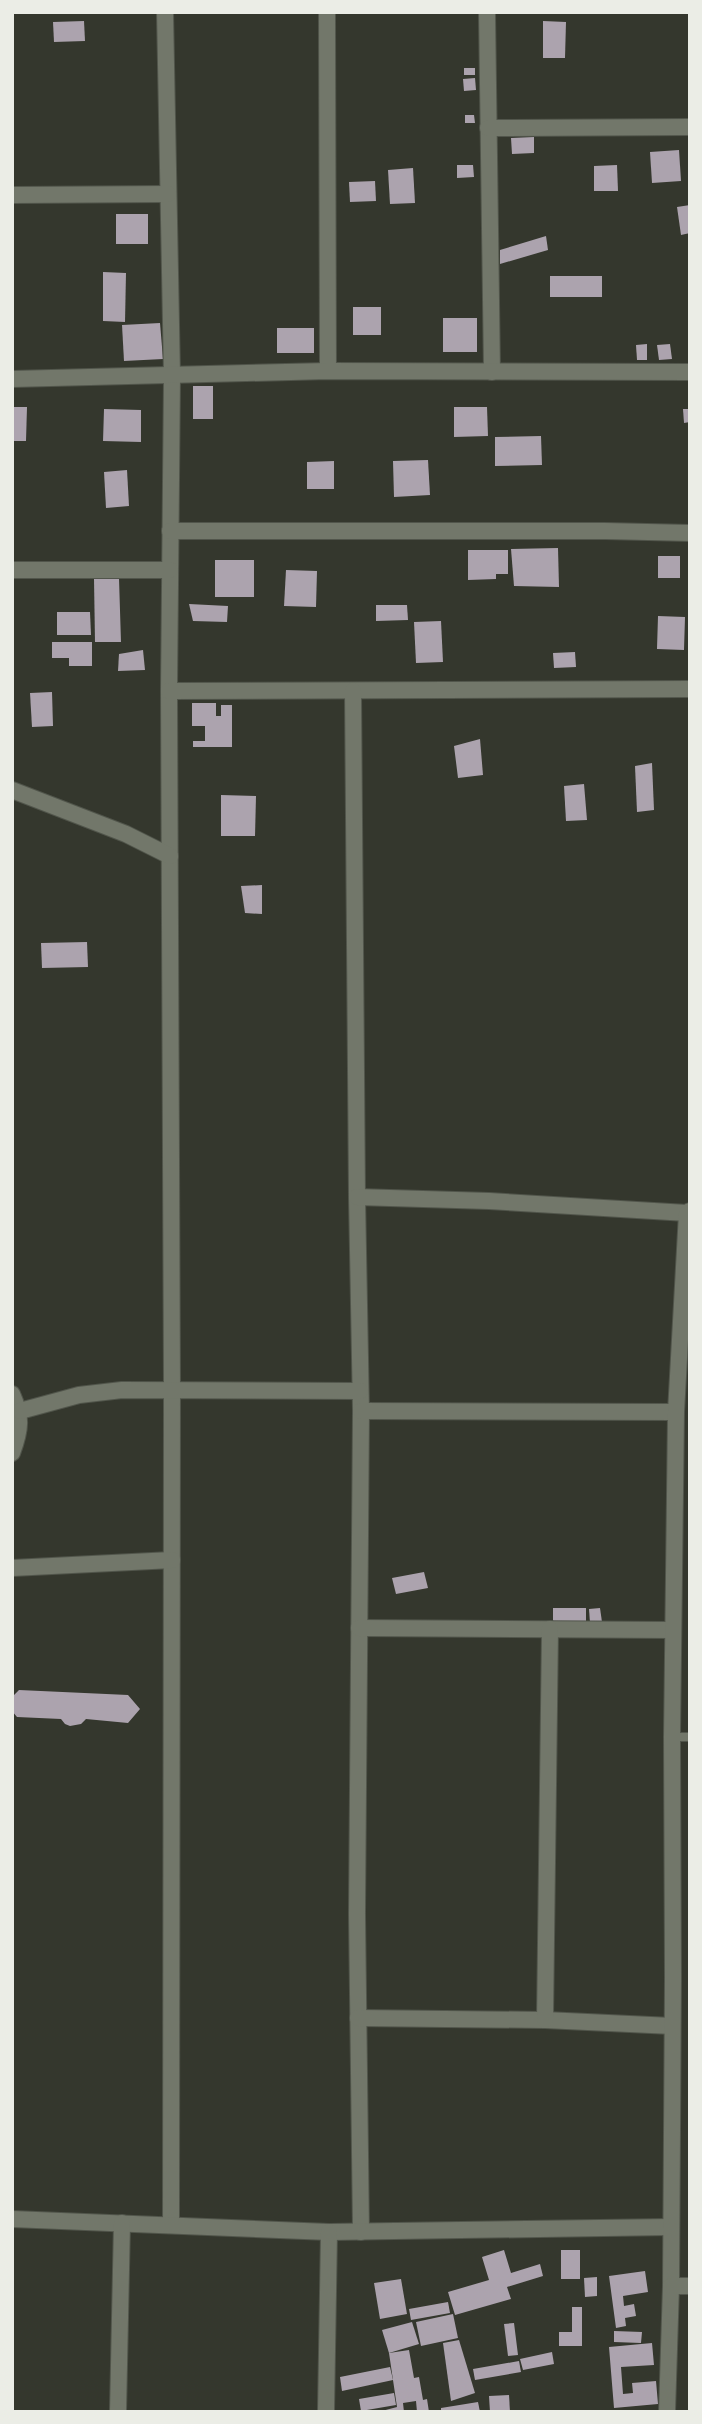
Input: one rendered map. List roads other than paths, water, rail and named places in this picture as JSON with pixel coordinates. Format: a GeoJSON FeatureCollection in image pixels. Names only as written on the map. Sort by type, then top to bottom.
{"type":"FeatureCollection","features":[{"type":"Feature","properties":{"kind":"street"},"geometry":{"type":"LineString","coordinates":[[165,12],[172,376],[169,691],[171,2224]]}},
{"type":"Feature","properties":{"kind":"street"},"geometry":{"type":"LineString","coordinates":[[327,12],[328,371]]}},
{"type":"Feature","properties":{"kind":"street"},"geometry":{"type":"LineString","coordinates":[[487,12],[492,372]]}},
{"type":"Feature","properties":{"kind":"street"},"geometry":{"type":"LineString","coordinates":[[488,128],[690,127]]}},
{"type":"Feature","properties":{"kind":"street"},"geometry":{"type":"LineString","coordinates":[[12,195],[168,194]]}},
{"type":"Feature","properties":{"kind":"street"},"geometry":{"type":"LineString","coordinates":[[12,379],[328,371],[690,372]]}},
{"type":"Feature","properties":{"kind":"street"},"geometry":{"type":"LineString","coordinates":[[170,531],[690,533]]}},
{"type":"Feature","properties":{"kind":"street"},"geometry":{"type":"LineString","coordinates":[[12,570],[170,570]]}},
{"type":"Feature","properties":{"kind":"street"},"geometry":{"type":"LineString","coordinates":[[169,691],[690,689]]}},
{"type":"Feature","properties":{"kind":"street"},"geometry":{"type":"LineString","coordinates":[[353,691],[361,1411],[358,2018],[360,2232]]}},
{"type":"Feature","properties":{"kind":"street"},"geometry":{"type":"LineString","coordinates":[[12,790],[126,834],[170,856]]}},
{"type":"Feature","properties":{"kind":"street"},"geometry":{"type":"LineString","coordinates":[[357,1197],[688,1212],[685,1335],[676,1412],[672,1737],[671,2286],[667,2412]]}},
{"type":"Feature","properties":{"kind":"street"},"geometry":{"type":"LineString","coordinates":[[20,1411],[79,1395],[122,1390],[360,1391]]}},
{"type":"Feature","properties":{"kind":"street"},"geometry":{"type":"LineString","coordinates":[[12,1394],[20,1411],[17,1439],[12,1452]]}},
{"type":"Feature","properties":{"kind":"street"},"geometry":{"type":"LineString","coordinates":[[361,1411],[676,1412]]}},
{"type":"Feature","properties":{"kind":"street"},"geometry":{"type":"LineString","coordinates":[[12,1568],[172,1560]]}},
{"type":"Feature","properties":{"kind":"street"},"geometry":{"type":"LineString","coordinates":[[359,1628],[673,1630]]}},
{"type":"Feature","properties":{"kind":"street"},"geometry":{"type":"LineString","coordinates":[[545,2020],[550,1629]]}},
{"type":"Feature","properties":{"kind":"street"},"geometry":{"type":"LineString","coordinates":[[358,2018],[545,2020],[672,2026]]}},
{"type":"Feature","properties":{"kind":"street"},"geometry":{"type":"LineString","coordinates":[[12,2219],[329,2232],[670,2227]]}},
{"type":"Feature","properties":{"kind":"street"},"geometry":{"type":"LineString","coordinates":[[118,2412],[122,2223]]}},
{"type":"Feature","properties":{"kind":"street"},"geometry":{"type":"LineString","coordinates":[[326,2412],[329,2232]]}},
{"type":"Feature","properties":{"kind":"street"},"geometry":{"type":"LineString","coordinates":[[671,2286],[690,2286]]}},
{"type":"Feature","properties":{"kind":"lane"},"geometry":{"type":"LineString","coordinates":[[672,1737],[690,1737]]}}]}
